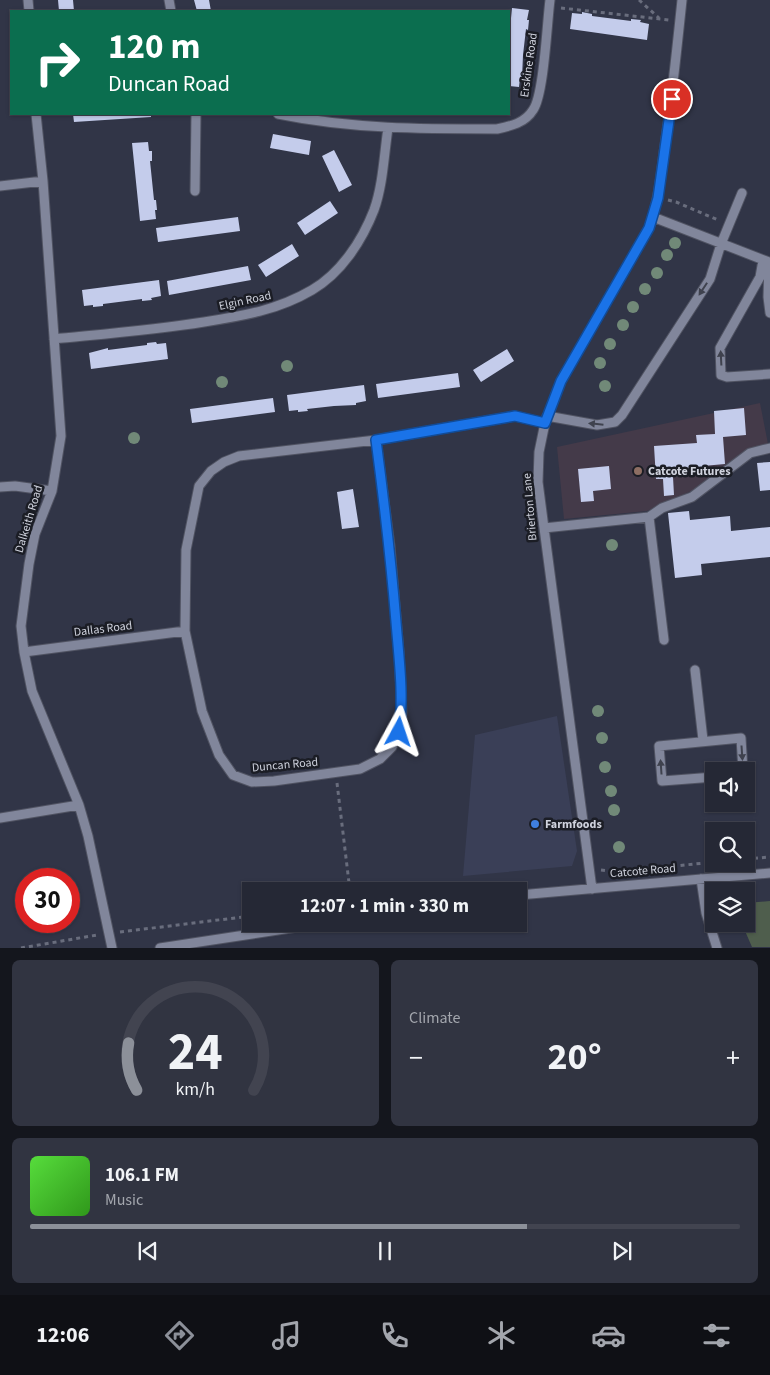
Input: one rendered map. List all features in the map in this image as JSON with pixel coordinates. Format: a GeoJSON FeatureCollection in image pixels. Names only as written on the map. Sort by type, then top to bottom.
{"type":"FeatureCollection","features":[{"type":"Feature","properties":{"kind":"street","name":"Brierton Lane"},"geometry":{"type":"LineString","coordinates":[[592,888],[538,482],[539,452],[546,420],[561,381],[649,228],[653,217],[658,198],[672,99],[682,0]]}},
{"type":"Feature","properties":{"kind":"street","name":"Erskine Road"},"geometry":{"type":"LineString","coordinates":[[284,115],[335,123],[388,128],[497,129],[514,126],[524,120],[534,110],[539,93],[549,3]]}},
{"type":"Feature","properties":{"kind":"street","name":"Dalkeith Road"},"geometry":{"type":"LineString","coordinates":[[36,115],[43,181],[61,436],[52,491],[36,534],[29,564],[21,626],[32,691],[79,805],[88,836],[112,948]]}},
{"type":"Feature","properties":{"kind":"street"},"geometry":{"type":"LineString","coordinates":[[195,192],[196,115]]}},
{"type":"Feature","properties":{"kind":"street","name":"Elgin Road"},"geometry":{"type":"LineString","coordinates":[[54,339],[168,328],[236,317],[280,306],[314,289],[334,273],[352,252],[374,210],[380,186],[388,128]]}},
{"type":"Feature","properties":{"kind":"street"},"geometry":{"type":"LineString","coordinates":[[0,186],[43,181]]}},
{"type":"Feature","properties":{"kind":"street","name":"Duncan Road"},"geometry":{"type":"LineString","coordinates":[[376,440],[390,546],[398,643],[402,713],[399,732],[392,747],[380,759],[360,769],[252,782],[233,775],[219,755],[202,711],[185,631],[186,550],[199,486],[211,471],[224,462],[239,456],[376,440],[515,416],[597,425],[615,422],[622,415],[710,279],[721,244],[742,192]]}},
{"type":"Feature","properties":{"kind":"street"},"geometry":{"type":"LineString","coordinates":[[653,217],[769,262],[768,297],[770,314]]}},
{"type":"Feature","properties":{"kind":"street"},"geometry":{"type":"LineString","coordinates":[[763,260],[760,277],[720,348],[721,375],[727,378],[770,374]]}},
{"type":"Feature","properties":{"kind":"street"},"geometry":{"type":"LineString","coordinates":[[544,528],[649,516],[662,508],[692,498],[750,453],[770,448]]}},
{"type":"Feature","properties":{"kind":"street"},"geometry":{"type":"LineString","coordinates":[[0,487],[15,486],[52,491]]}},
{"type":"Feature","properties":{"kind":"street"},"geometry":{"type":"LineString","coordinates":[[649,516],[664,640]]}},
{"type":"Feature","properties":{"kind":"street","name":"Dallas Road"},"geometry":{"type":"LineString","coordinates":[[24,652],[185,631]]}},
{"type":"Feature","properties":{"kind":"street"},"geometry":{"type":"LineString","coordinates":[[695,670],[703,740]]}},
{"type":"Feature","properties":{"kind":"street"},"geometry":{"type":"LineString","coordinates":[[705,777],[662,781],[659,746],[703,740],[740,738],[742,762]]}},
{"type":"Feature","properties":{"kind":"street"},"geometry":{"type":"LineString","coordinates":[[0,818],[79,805]]}},
{"type":"Feature","properties":{"kind":"street","name":"Catcote Road"},"geometry":{"type":"LineString","coordinates":[[527,894],[770,873]]}},
{"type":"Feature","properties":{"kind":"street"},"geometry":{"type":"LineString","coordinates":[[701,879],[706,913],[717,948]]}},
{"type":"Feature","properties":{"kind":"street"},"geometry":{"type":"LineString","coordinates":[[160,948],[229,943],[280,932]]}},
{"type":"Feature","properties":{"kind":"path"},"geometry":{"type":"LineString","coordinates":[[639,0],[658,18]]}},
{"type":"Feature","properties":{"kind":"path"},"geometry":{"type":"LineString","coordinates":[[549,3],[680,21]]}},
{"type":"Feature","properties":{"kind":"path"},"geometry":{"type":"LineString","coordinates":[[658,198],[676,202],[729,226]]}},
{"type":"Feature","properties":{"kind":"path"},"geometry":{"type":"LineString","coordinates":[[336,772],[349,882]]}},
{"type":"Feature","properties":{"kind":"path"},"geometry":{"type":"LineString","coordinates":[[755,858],[770,857]]}},
{"type":"Feature","properties":{"kind":"path"},"geometry":{"type":"LineString","coordinates":[[21,948],[109,933],[242,917]]}},
{"type":"Feature","properties":{"kind":"shaded area","name":"Catcote Futures"},"geometry":{"type":"Polygon","coordinates":[[[760,403],[768,444],[744,451],[691,491],[647,511],[564,519],[557,447],[760,403]]]}},
{"type":"Feature","properties":{"kind":"shaded area"},"geometry":{"type":"Polygon","coordinates":[[[557,716],[577,851],[572,866],[463,876],[475,735],[557,716]]]}},
{"type":"Feature","properties":{"kind":"green space"},"geometry":{"type":"Polygon","coordinates":[[[770,901],[770,947],[752,947],[745,932],[755,932],[755,902],[770,901]]]}},
{"type":"Feature","properties":{"kind":"building"},"geometry":{"type":"Polygon","coordinates":[[[58,0],[73,0],[74,10],[59,10],[58,0]]]}},
{"type":"Feature","properties":{"kind":"building"},"geometry":{"type":"Polygon","coordinates":[[[194,0],[209,0],[211,10],[197,10],[194,0]]]}},
{"type":"Feature","properties":{"kind":"building"},"geometry":{"type":"Polygon","coordinates":[[[512,8],[529,10],[522,78],[520,78],[519,87],[510,86],[512,8]]]}},
{"type":"Feature","properties":{"kind":"building"},"geometry":{"type":"Polygon","coordinates":[[[582,12],[592,14],[592,16],[631,21],[631,19],[641,20],[640,22],[649,24],[647,40],[570,29],[572,13],[582,14],[582,12]]]}},
{"type":"Feature","properties":{"kind":"building"},"geometry":{"type":"Polygon","coordinates":[[[73,115],[151,115],[151,117],[74,122],[73,115]]]}},
{"type":"Feature","properties":{"kind":"building"},"geometry":{"type":"Polygon","coordinates":[[[273,134],[311,141],[309,155],[270,148],[273,134]]]}},
{"type":"Feature","properties":{"kind":"building"},"geometry":{"type":"Polygon","coordinates":[[[148,142],[149,151],[152,151],[152,161],[150,161],[154,200],[156,200],[157,210],[155,210],[156,219],[140,221],[132,143],[148,142]]]}},
{"type":"Feature","properties":{"kind":"building"},"geometry":{"type":"Polygon","coordinates":[[[334,150],[352,185],[339,192],[322,156],[334,150]]]}},
{"type":"Feature","properties":{"kind":"building"},"geometry":{"type":"Polygon","coordinates":[[[330,201],[338,213],[305,235],[297,223],[330,201]]]}},
{"type":"Feature","properties":{"kind":"building"},"geometry":{"type":"Polygon","coordinates":[[[238,217],[240,231],[158,242],[156,228],[238,217]]]}},
{"type":"Feature","properties":{"kind":"building"},"geometry":{"type":"Polygon","coordinates":[[[292,244],[299,256],[266,277],[258,265],[292,244]]]}},
{"type":"Feature","properties":{"kind":"building"},"geometry":{"type":"Polygon","coordinates":[[[248,266],[251,280],[169,295],[167,281],[248,266]]]}},
{"type":"Feature","properties":{"kind":"building"},"geometry":{"type":"Polygon","coordinates":[[[159,280],[161,296],[151,298],[152,300],[142,301],[142,299],[103,304],[103,306],[84,306],[82,290],[159,280]]]}},
{"type":"Feature","properties":{"kind":"building"},"geometry":{"type":"Polygon","coordinates":[[[156,342],[157,344],[166,343],[168,359],[91,369],[89,353],[108,348],[108,350],[156,342]]]}},
{"type":"Feature","properties":{"kind":"building"},"geometry":{"type":"Polygon","coordinates":[[[507,349],[514,361],[481,382],[473,370],[507,349]]]}},
{"type":"Feature","properties":{"kind":"building"},"geometry":{"type":"Polygon","coordinates":[[[458,373],[460,387],[378,398],[376,384],[458,373]]]}},
{"type":"Feature","properties":{"kind":"building"},"geometry":{"type":"Polygon","coordinates":[[[364,385],[366,401],[356,403],[356,405],[307,409],[308,411],[298,412],[298,410],[289,411],[287,395],[364,385]]]}},
{"type":"Feature","properties":{"kind":"building"},"geometry":{"type":"Polygon","coordinates":[[[273,398],[275,412],[192,423],[190,409],[273,398]]]}},
{"type":"Feature","properties":{"kind":"building"},"geometry":{"type":"Polygon","coordinates":[[[744,408],[746,435],[723,437],[725,464],[703,466],[703,474],[673,477],[674,495],[664,496],[663,479],[656,479],[654,446],[697,443],[696,435],[715,434],[714,411],[744,408]]]}},
{"type":"Feature","properties":{"kind":"building"},"geometry":{"type":"Polygon","coordinates":[[[770,462],[770,490],[760,491],[757,463],[770,462]]]}},
{"type":"Feature","properties":{"kind":"building"},"geometry":{"type":"Polygon","coordinates":[[[609,466],[611,489],[593,491],[594,501],[581,502],[578,469],[609,466]]]}},
{"type":"Feature","properties":{"kind":"building"},"geometry":{"type":"Polygon","coordinates":[[[353,489],[359,527],[342,529],[337,492],[353,489]]]}},
{"type":"Feature","properties":{"kind":"building"},"geometry":{"type":"Polygon","coordinates":[[[689,511],[690,520],[730,516],[731,531],[770,527],[770,557],[701,564],[702,575],[675,578],[668,513],[689,511]]]}},
{"type":"Feature","properties":{"kind":"place","name":"Catcote Futures"},"geometry":{"type":"Point","coordinates":[638,471]}},
{"type":"Feature","properties":{"kind":"place","name":"Farmfoods"},"geometry":{"type":"Point","coordinates":[535,824]}},
{"type":"Feature","properties":{"kind":"route"},"geometry":{"type":"LineString","coordinates":[[399,732],[402,713],[390,546],[376,440],[515,416],[545,423],[561,381],[649,228],[658,198],[672,99]]}}]}
